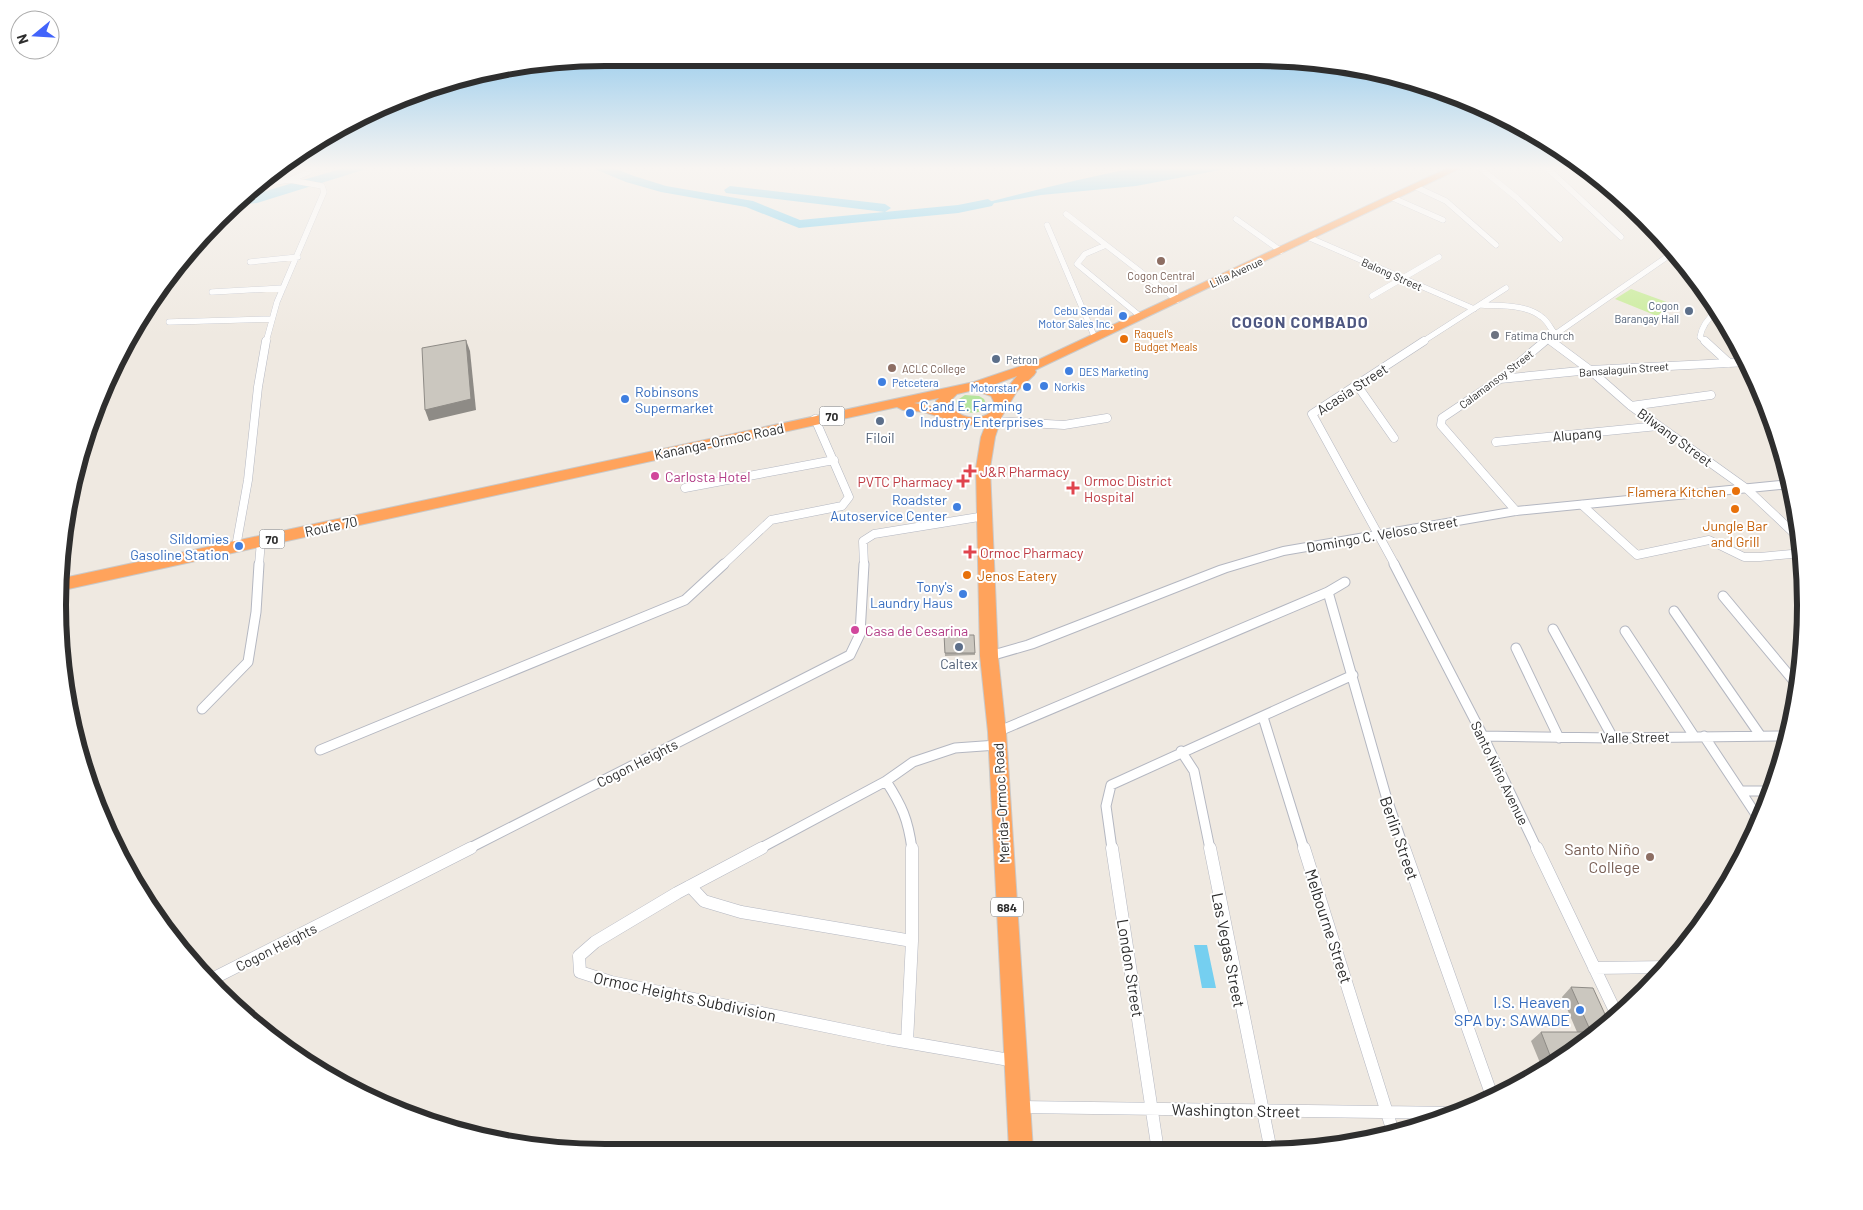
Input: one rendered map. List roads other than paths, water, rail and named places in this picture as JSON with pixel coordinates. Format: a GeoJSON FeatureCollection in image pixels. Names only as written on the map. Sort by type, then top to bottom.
{"type":"FeatureCollection","features":[{"type":"Feature","properties":{"kind":"highway","name":"Lilia Avenue"},"geometry":{"type":"LineString","coordinates":[[1040,364],[1340,223]]}},
{"type":"Feature","properties":{"kind":"highway","name":"70"},"geometry":{"type":"LineString","coordinates":[[952,391],[974,386],[1040,364]]}},
{"type":"Feature","properties":{"kind":"highway","name":"70"},"geometry":{"type":"LineString","coordinates":[[886,405],[920,407],[956,418],[975,421],[997,414],[1015,386],[1040,364]]}},
{"type":"Feature","properties":{"kind":"highway"},"geometry":{"type":"LineString","coordinates":[[974,386],[995,393],[1002,401],[997,414]]}},
{"type":"Feature","properties":{"kind":"highway"},"geometry":{"type":"LineString","coordinates":[[952,391],[943,402],[945,410],[956,418]]}},
{"type":"Feature","properties":{"kind":"highway","name":"Kananga-Ormoc Road"},"geometry":{"type":"LineString","coordinates":[[486,492],[952,391]]}},
{"type":"Feature","properties":{"kind":"highway","name":"Merida-Ormoc Road"},"geometry":{"type":"LineString","coordinates":[[984,456],[997,414]]}},
{"type":"Feature","properties":{"kind":"highway","name":"Merida-Ormoc Road"},"geometry":{"type":"LineString","coordinates":[[956,418],[978,437],[984,456],[989,656],[997,739],[1021,1144]]}},
{"type":"Feature","properties":{"kind":"highway","name":"Route 70"},"geometry":{"type":"LineString","coordinates":[[67,583],[486,492]]}},
{"type":"Feature","properties":{"kind":"main road","name":"Domingo C. Veloso Street"},"geometry":{"type":"LineString","coordinates":[[989,656],[1029,645],[1222,569],[1283,551],[1516,511],[1782,485]]}},
{"type":"Feature","properties":{"kind":"street"},"geometry":{"type":"LineString","coordinates":[[236,547],[250,459],[254,409],[272,319],[283,288],[312,223]]}},
{"type":"Feature","properties":{"kind":"street"},"geometry":{"type":"LineString","coordinates":[[1078,223],[1177,300]]}},
{"type":"Feature","properties":{"kind":"street"},"geometry":{"type":"LineString","coordinates":[[1242,223],[1281,251]]}},
{"type":"Feature","properties":{"kind":"street"},"geometry":{"type":"LineString","coordinates":[[1472,223],[1496,245]]}},
{"type":"Feature","properties":{"kind":"street"},"geometry":{"type":"LineString","coordinates":[[1544,223],[1560,239]]}},
{"type":"Feature","properties":{"kind":"street"},"geometry":{"type":"LineString","coordinates":[[1606,223],[1621,237]]}},
{"type":"Feature","properties":{"kind":"street"},"geometry":{"type":"LineString","coordinates":[[1047,225],[1095,338]]}},
{"type":"Feature","properties":{"kind":"street","name":"Balong Street"},"geometry":{"type":"LineString","coordinates":[[1310,238],[1401,279],[1478,307]]}},
{"type":"Feature","properties":{"kind":"street"},"geometry":{"type":"LineString","coordinates":[[1106,245],[1084,254],[1077,264],[1140,316]]}},
{"type":"Feature","properties":{"kind":"street","name":"Calamansoy Street"},"geometry":{"type":"LineString","coordinates":[[1516,511],[1441,425],[1442,418],[1500,378],[1552,336],[1668,256]]}},
{"type":"Feature","properties":{"kind":"street"},"geometry":{"type":"LineString","coordinates":[[250,262],[298,257]]}},
{"type":"Feature","properties":{"kind":"street"},"geometry":{"type":"LineString","coordinates":[[1372,296],[1439,257]]}},
{"type":"Feature","properties":{"kind":"street"},"geometry":{"type":"LineString","coordinates":[[212,292],[283,288]]}},
{"type":"Feature","properties":{"kind":"street","name":"Acasia Street"},"geometry":{"type":"LineString","coordinates":[[1379,534],[1312,414],[1506,288]]}},
{"type":"Feature","properties":{"kind":"street"},"geometry":{"type":"LineString","coordinates":[[1478,307],[1507,306],[1525,310],[1543,318],[1552,336]]}},
{"type":"Feature","properties":{"kind":"street"},"geometry":{"type":"LineString","coordinates":[[1712,315],[1707,319],[1700,337],[1729,363]]}},
{"type":"Feature","properties":{"kind":"street"},"geometry":{"type":"LineString","coordinates":[[169,322],[272,319]]}},
{"type":"Feature","properties":{"kind":"street","name":"Bilwang Street"},"geometry":{"type":"LineString","coordinates":[[1552,336],[1631,406],[1747,489],[1791,531]]}},
{"type":"Feature","properties":{"kind":"street","name":"Bansalaguin Street"},"geometry":{"type":"LineString","coordinates":[[1500,378],[1590,370],[1739,362]]}},
{"type":"Feature","properties":{"kind":"street"},"geometry":{"type":"LineString","coordinates":[[1358,385],[1394,438]]}},
{"type":"Feature","properties":{"kind":"street"},"geometry":{"type":"LineString","coordinates":[[1631,406],[1711,395]]}},
{"type":"Feature","properties":{"kind":"street"},"geometry":{"type":"LineString","coordinates":[[997,414],[1064,426],[1088,424],[1107,418]]}},
{"type":"Feature","properties":{"kind":"street"},"geometry":{"type":"LineString","coordinates":[[320,750],[686,600],[772,520],[842,506],[849,497],[816,419]]}},
{"type":"Feature","properties":{"kind":"street","name":"Alupang"},"geometry":{"type":"LineString","coordinates":[[1496,442],[1658,426]]}},
{"type":"Feature","properties":{"kind":"street"},"geometry":{"type":"LineString","coordinates":[[685,488],[834,460]]}},
{"type":"Feature","properties":{"kind":"street"},"geometry":{"type":"LineString","coordinates":[[1582,505],[1637,555],[1709,540],[1718,542],[1738,555],[1748,558],[1794,554]]}},
{"type":"Feature","properties":{"kind":"street","name":"Cogon Heights"},"geometry":{"type":"LineString","coordinates":[[216,977],[850,656],[860,634],[864,541],[874,534],[986,516]]}},
{"type":"Feature","properties":{"kind":"street","name":"Santo Niño Avenue"},"geometry":{"type":"LineString","coordinates":[[1379,534],[1483,736],[1614,1009]]}},
{"type":"Feature","properties":{"kind":"street"},"geometry":{"type":"LineString","coordinates":[[202,710],[248,662],[256,612],[261,541]]}},
{"type":"Feature","properties":{"kind":"street"},"geometry":{"type":"LineString","coordinates":[[997,739],[1328,592],[1345,582]]}},
{"type":"Feature","properties":{"kind":"street","name":"Berlin Street"},"geometry":{"type":"LineString","coordinates":[[1328,592],[1386,796],[1490,1091]]}},
{"type":"Feature","properties":{"kind":"street"},"geometry":{"type":"LineString","coordinates":[[1722,596],[1791,678]]}},
{"type":"Feature","properties":{"kind":"street"},"geometry":{"type":"LineString","coordinates":[[1674,611],[1760,735]]}},
{"type":"Feature","properties":{"kind":"street"},"geometry":{"type":"LineString","coordinates":[[1553,629],[1613,738]]}},
{"type":"Feature","properties":{"kind":"street"},"geometry":{"type":"LineString","coordinates":[[1626,631],[1755,813]]}},
{"type":"Feature","properties":{"kind":"street"},"geometry":{"type":"LineString","coordinates":[[1516,648],[1558,738]]}},
{"type":"Feature","properties":{"kind":"street"},"geometry":{"type":"LineString","coordinates":[[1181,751],[1263,717],[1353,675]]}},
{"type":"Feature","properties":{"kind":"street","name":"Melbourne Street"},"geometry":{"type":"LineString","coordinates":[[1263,717],[1392,1126]]}},
{"type":"Feature","properties":{"kind":"street","name":"Valle Street"},"geometry":{"type":"LineString","coordinates":[[1483,736],[1613,738],[1780,736]]}},
{"type":"Feature","properties":{"kind":"street","name":"Ormoc Heights Subdivision"},"geometry":{"type":"LineString","coordinates":[[997,739],[955,748],[913,762],[886,781],[690,886],[596,942],[579,956],[580,972],[611,982],[907,1042],[1015,1061]]}},
{"type":"Feature","properties":{"kind":"street","name":"London Street"},"geometry":{"type":"LineString","coordinates":[[1157,1144],[1106,806],[1111,786],[1181,751]]}},
{"type":"Feature","properties":{"kind":"street","name":"Las Vegas Street"},"geometry":{"type":"LineString","coordinates":[[1181,751],[1194,771],[1269,1144]]}},
{"type":"Feature","properties":{"kind":"street"},"geometry":{"type":"LineString","coordinates":[[886,781],[897,798],[909,824],[913,853],[912,941],[907,1042]]}},
{"type":"Feature","properties":{"kind":"street"},"geometry":{"type":"LineString","coordinates":[[1741,791],[1763,791]]}},
{"type":"Feature","properties":{"kind":"street"},"geometry":{"type":"LineString","coordinates":[[690,886],[704,901],[741,912],[912,941]]}},
{"type":"Feature","properties":{"kind":"street"},"geometry":{"type":"LineString","coordinates":[[1594,968],[1656,967]]}},
{"type":"Feature","properties":{"kind":"street","name":"Washington Street"},"geometry":{"type":"LineString","coordinates":[[1018,1107],[1437,1113]]}},
{"type":"Feature","properties":{"kind":"water"},"geometry":{"type":"Polygon","coordinates":[[[1194,945],[1207,945],[1216,988],[1202,988],[1194,945]]]}},
{"type":"Feature","properties":{"kind":"waterway"},"geometry":{"type":"LineString","coordinates":[[798,223],[805,223]]}},
{"type":"Feature","properties":{"kind":"place","name":"Cogon Central School"},"geometry":{"type":"Point","coordinates":[1161,261]}},
{"type":"Feature","properties":{"kind":"place","name":"Cogon Barangay Hall"},"geometry":{"type":"Point","coordinates":[1689,311]}},
{"type":"Feature","properties":{"kind":"place","name":"Cebu Sendai Motor Sales Inc."},"geometry":{"type":"Point","coordinates":[1123,316]}},
{"type":"Feature","properties":{"kind":"place","name":"Fatima Church"},"geometry":{"type":"Point","coordinates":[1495,335]}},
{"type":"Feature","properties":{"kind":"place","name":"Raquel's Budget Meals"},"geometry":{"type":"Point","coordinates":[1124,339]}},
{"type":"Feature","properties":{"kind":"place","name":"Petron"},"geometry":{"type":"Point","coordinates":[996,359]}},
{"type":"Feature","properties":{"kind":"place","name":"ACLC College"},"geometry":{"type":"Point","coordinates":[892,368]}},
{"type":"Feature","properties":{"kind":"place","name":"DES Marketing"},"geometry":{"type":"Point","coordinates":[1069,371]}},
{"type":"Feature","properties":{"kind":"place","name":"Petcetera"},"geometry":{"type":"Point","coordinates":[882,382]}},
{"type":"Feature","properties":{"kind":"place","name":"Norkis"},"geometry":{"type":"Point","coordinates":[1044,386]}},
{"type":"Feature","properties":{"kind":"place","name":"Motorstar"},"geometry":{"type":"Point","coordinates":[1027,387]}},
{"type":"Feature","properties":{"kind":"place","name":"Robinsons Supermarket"},"geometry":{"type":"Point","coordinates":[625,399]}},
{"type":"Feature","properties":{"kind":"place","name":"C.and E. Farming Industry Enterprises"},"geometry":{"type":"Point","coordinates":[910,413]}},
{"type":"Feature","properties":{"kind":"place","name":"Filoil"},"geometry":{"type":"Point","coordinates":[880,421]}},
{"type":"Feature","properties":{"kind":"place","name":"J&R Pharmacy"},"geometry":{"type":"Point","coordinates":[970,471]}},
{"type":"Feature","properties":{"kind":"place","name":"Carlosta Hotel"},"geometry":{"type":"Point","coordinates":[655,476]}},
{"type":"Feature","properties":{"kind":"place","name":"PVTC Pharmacy"},"geometry":{"type":"Point","coordinates":[963,481]}},
{"type":"Feature","properties":{"kind":"place","name":"Ormoc District Hospital"},"geometry":{"type":"Point","coordinates":[1073,488]}},
{"type":"Feature","properties":{"kind":"place","name":"Flamera Kitchen"},"geometry":{"type":"Point","coordinates":[1736,491]}},
{"type":"Feature","properties":{"kind":"place","name":"Roadster Autoservice Center"},"geometry":{"type":"Point","coordinates":[957,507]}},
{"type":"Feature","properties":{"kind":"place","name":"Jungle Bar and Grill"},"geometry":{"type":"Point","coordinates":[1735,509]}},
{"type":"Feature","properties":{"kind":"place","name":"Sildomies Gasoline Station"},"geometry":{"type":"Point","coordinates":[239,546]}},
{"type":"Feature","properties":{"kind":"place","name":"Ormoc Pharmacy"},"geometry":{"type":"Point","coordinates":[970,552]}},
{"type":"Feature","properties":{"kind":"place","name":"Jenos Eatery"},"geometry":{"type":"Point","coordinates":[967,575]}},
{"type":"Feature","properties":{"kind":"place","name":"Tony's Laundry Haus"},"geometry":{"type":"Point","coordinates":[963,594]}},
{"type":"Feature","properties":{"kind":"place","name":"Casa de Cesarina"},"geometry":{"type":"Point","coordinates":[855,630]}},
{"type":"Feature","properties":{"kind":"place","name":"Caltex"},"geometry":{"type":"Point","coordinates":[959,647]}},
{"type":"Feature","properties":{"kind":"place","name":"Santo Niño College"},"geometry":{"type":"Point","coordinates":[1650,857]}},
{"type":"Feature","properties":{"kind":"place","name":"I.S. Heaven SPA by: SAWADE"},"geometry":{"type":"Point","coordinates":[1580,1010]}},
{"type":"Feature","properties":{"kind":"district","name":"COGON COMBADO"},"geometry":{"type":"Point","coordinates":[1300,321]}}]}
